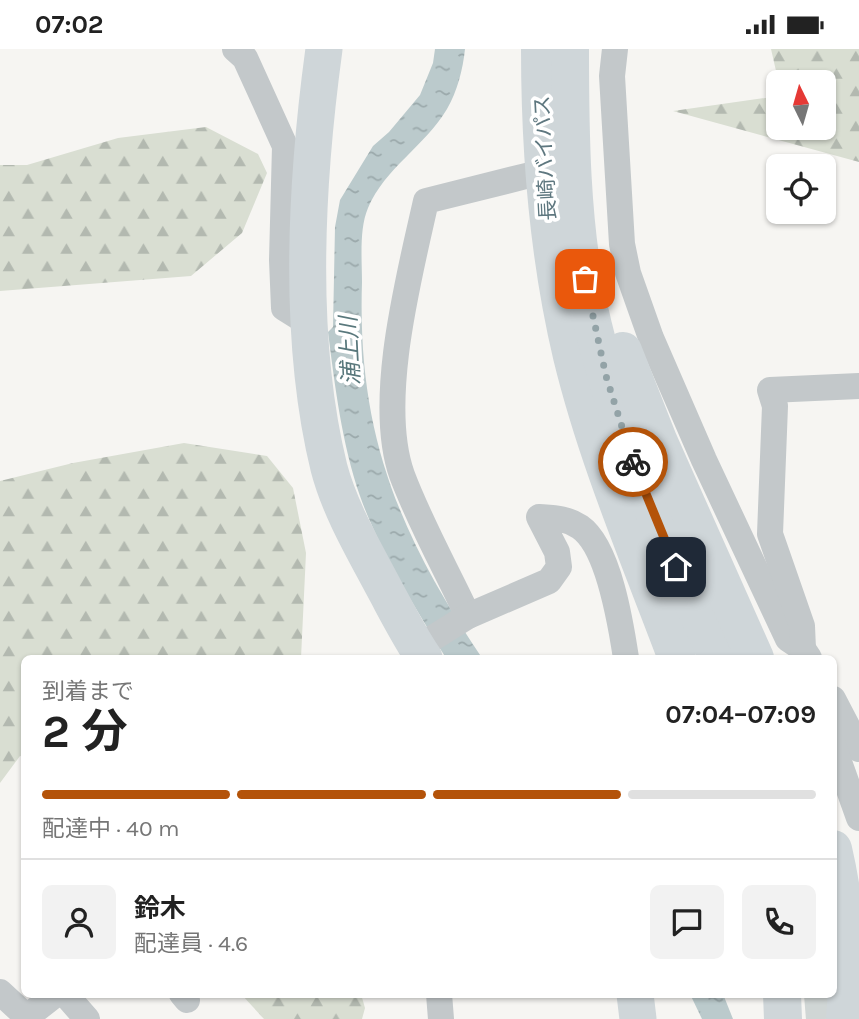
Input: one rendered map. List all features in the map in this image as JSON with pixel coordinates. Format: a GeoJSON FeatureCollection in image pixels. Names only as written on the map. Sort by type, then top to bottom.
{"type":"FeatureCollection","features":[{"type":"Feature","properties":{"kind":"highway","name":"長崎バイパス"},"geometry":{"type":"LineString","coordinates":[[540,49],[546,200],[559,293],[572,357],[595,436],[676,655]]}},
{"type":"Feature","properties":{"kind":"highway","name":"長崎バイパス"},"geometry":{"type":"LineString","coordinates":[[570,49],[571,166],[588,302],[606,376],[628,447],[655,521],[717,655]]}},
{"type":"Feature","properties":{"kind":"highway","name":"長崎バイパス"},"geometry":{"type":"LineString","coordinates":[[571,166],[626,361],[658,440],[754,655]]}},
{"type":"Feature","properties":{"kind":"highway","name":"長崎バイパス"},"geometry":{"type":"LineString","coordinates":[[621,508],[690,655]]}},
{"type":"Feature","properties":{"kind":"highway"},"geometry":{"type":"LineString","coordinates":[[837,869],[847,955],[845,1019]]}},
{"type":"Feature","properties":{"kind":"highway"},"geometry":{"type":"LineString","coordinates":[[782,998],[783,1019]]}},
{"type":"Feature","properties":{"kind":"highway"},"geometry":{"type":"LineString","coordinates":[[800,998],[802,1019]]}},
{"type":"Feature","properties":{"kind":"street"},"geometry":{"type":"LineString","coordinates":[[235,49],[245,58],[285,146],[282,260],[284,308],[308,323]]}},
{"type":"Feature","properties":{"kind":"street"},"geometry":{"type":"LineString","coordinates":[[324,49],[313,187],[308,323],[318,414],[330,470],[353,530],[423,649],[468,615],[549,581],[559,567],[557,552],[539,517],[564,518],[583,528],[606,567],[625,655]]}},
{"type":"Feature","properties":{"kind":"street"},"geometry":{"type":"LineString","coordinates":[[615,49],[612,76],[622,244],[651,338],[788,639],[799,655]]}},
{"type":"Feature","properties":{"kind":"street"},"geometry":{"type":"LineString","coordinates":[[571,166],[618,159]]}},
{"type":"Feature","properties":{"kind":"street"},"geometry":{"type":"LineString","coordinates":[[468,615],[401,473],[390,401],[407,285],[426,201],[530,175]]}},
{"type":"Feature","properties":{"kind":"street"},"geometry":{"type":"LineString","coordinates":[[800,655],[802,627],[770,534],[775,406],[770,390],[859,386]]}},
{"type":"Feature","properties":{"kind":"street"},"geometry":{"type":"LineString","coordinates":[[837,707],[859,749]]}},
{"type":"Feature","properties":{"kind":"street"},"geometry":{"type":"LineString","coordinates":[[837,756],[859,818]]}},
{"type":"Feature","properties":{"kind":"street"},"geometry":{"type":"LineString","coordinates":[[0,992],[26,1018],[51,998]]}},
{"type":"Feature","properties":{"kind":"street"},"geometry":{"type":"LineString","coordinates":[[69,998],[87,1019]]}},
{"type":"Feature","properties":{"kind":"street"},"geometry":{"type":"LineString","coordinates":[[439,998],[441,1019]]}},
{"type":"Feature","properties":{"kind":"street"},"geometry":{"type":"LineString","coordinates":[[635,998],[638,1019]]}},
{"type":"Feature","properties":{"kind":"green space"},"geometry":{"type":"Polygon","coordinates":[[[771,49],[859,49],[859,162],[779,140],[836,140],[836,70],[776,70],[771,49]]]}},
{"type":"Feature","properties":{"kind":"green space"},"geometry":{"type":"Polygon","coordinates":[[[766,98],[766,136],[673,111],[766,98]]]}},
{"type":"Feature","properties":{"kind":"green space"},"geometry":{"type":"Polygon","coordinates":[[[206,127],[258,154],[267,173],[242,233],[191,276],[0,291],[0,165],[27,165],[118,138],[206,127]]]}},
{"type":"Feature","properties":{"kind":"green space"},"geometry":{"type":"Polygon","coordinates":[[[184,443],[267,456],[293,488],[306,553],[301,655],[21,655],[21,756],[0,783],[0,481],[73,463],[184,443]]]}},
{"type":"Feature","properties":{"kind":"green space"},"geometry":{"type":"Polygon","coordinates":[[[245,998],[362,998],[365,1008],[362,1019],[264,1019],[245,998]]]}},
{"type":"Feature","properties":{"kind":"water","name":"浦上川"},"geometry":{"type":"Polygon","coordinates":[[[435,49],[465,49],[457,88],[447,109],[428,134],[384,181],[365,216],[362,245],[362,337],[367,387],[376,435],[389,481],[406,525],[428,568],[480,655],[444,655],[377,537],[360,496],[348,456],[328,332],[333,327],[335,227],[340,200],[373,146],[389,132],[420,95],[433,63],[435,49]]]}},
{"type":"Feature","properties":{"kind":"water"},"geometry":{"type":"Polygon","coordinates":[[[692,998],[725,998],[733,1019],[702,1019],[692,998]]]}},
{"type":"Feature","properties":{"kind":"tunnel"},"geometry":{"type":"LineString","coordinates":[[823,998],[825,1019]]}},
{"type":"Feature","properties":{"kind":"way so far"},"geometry":{"type":"LineString","coordinates":[[585,279],[606,376],[633,462]]}},
{"type":"Feature","properties":{"kind":"route"},"geometry":{"type":"LineString","coordinates":[[633,462],[676,567]]}}]}
